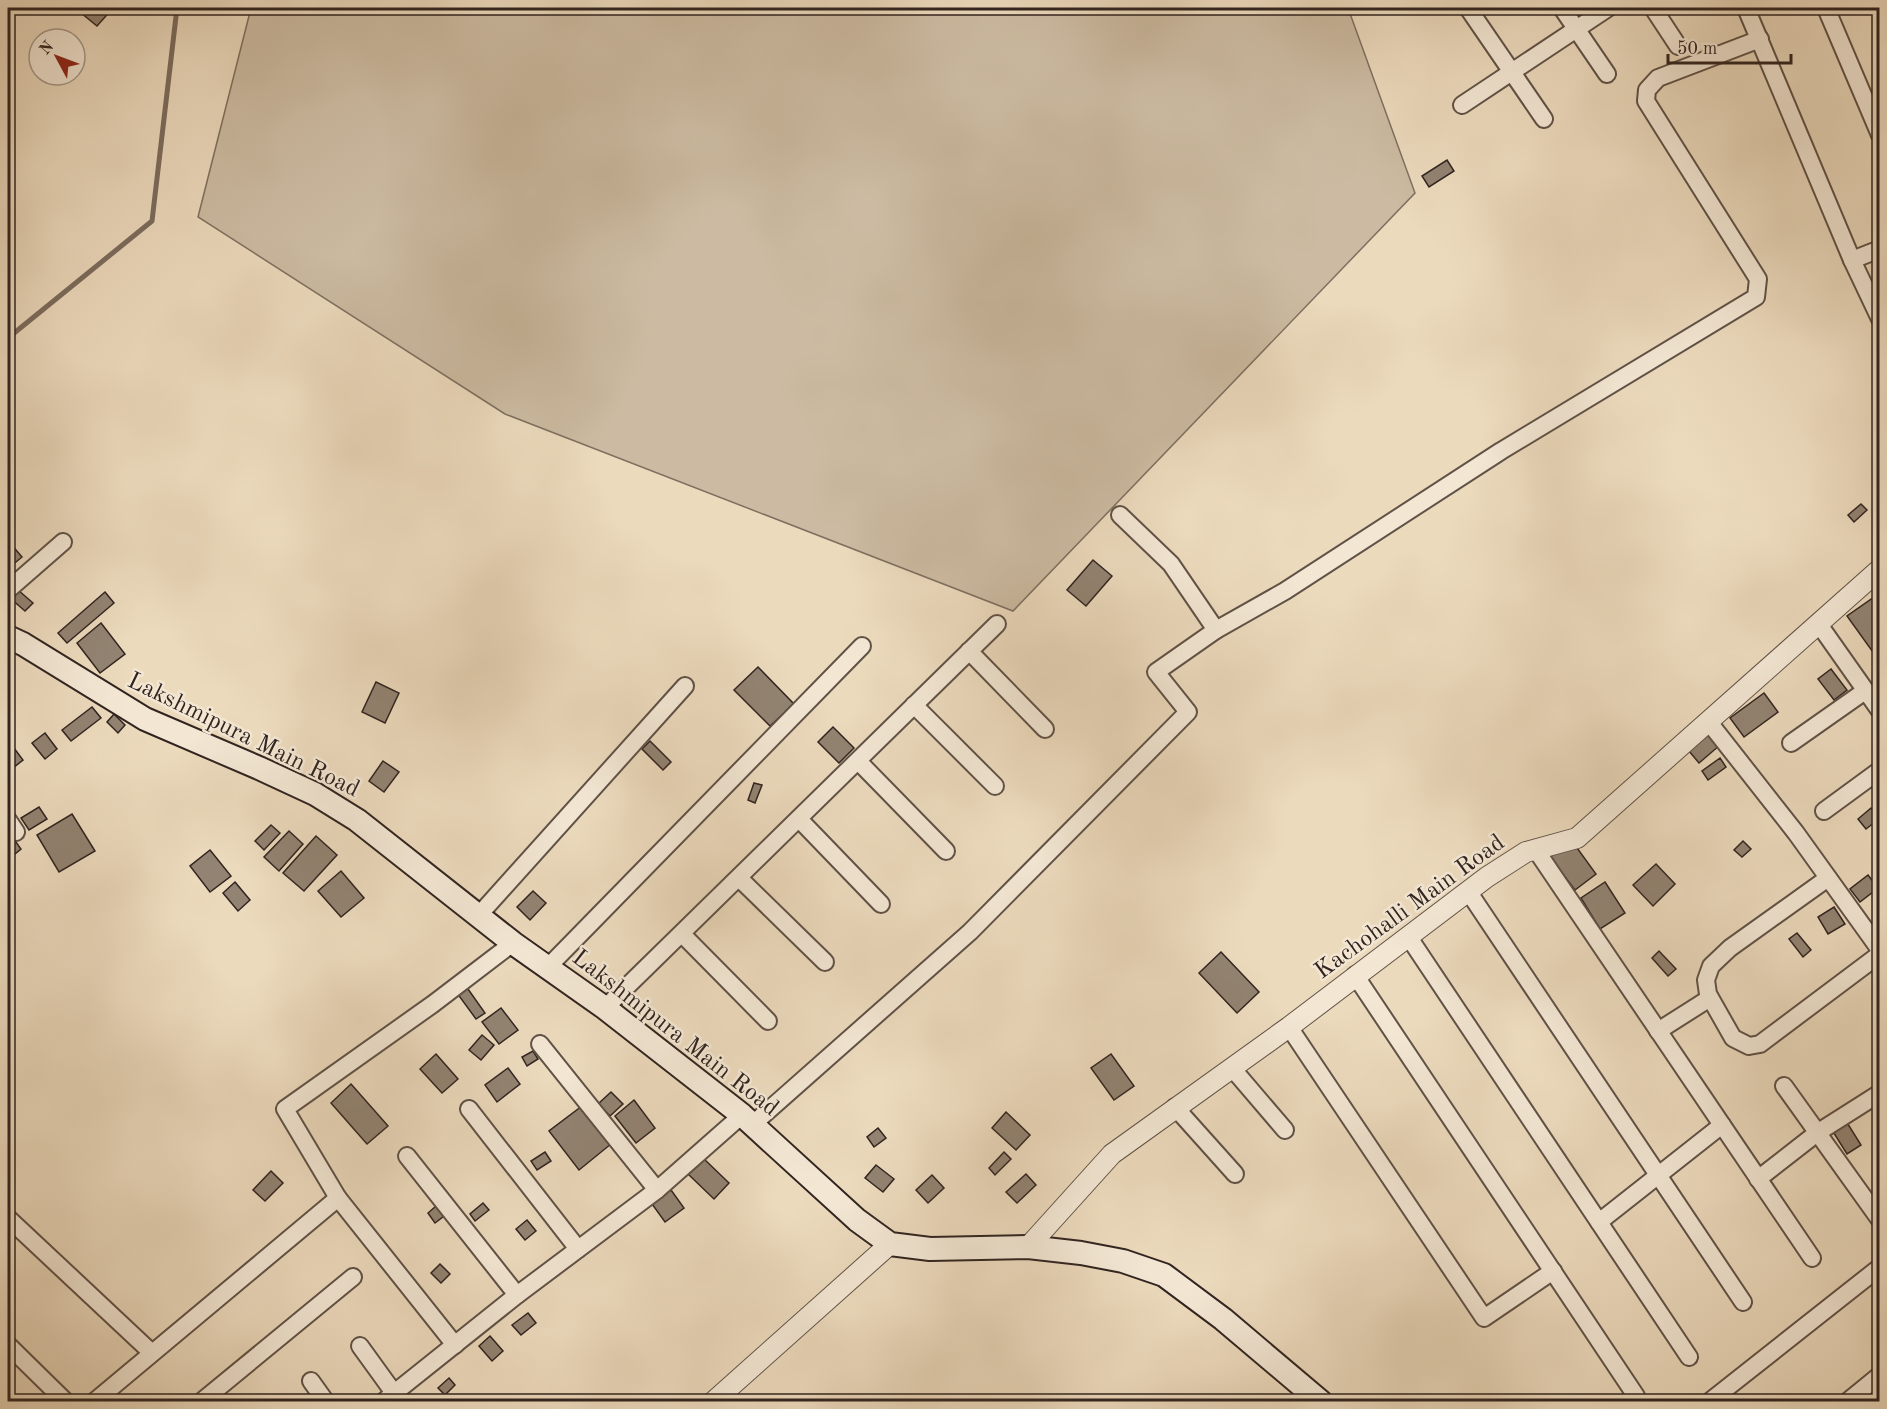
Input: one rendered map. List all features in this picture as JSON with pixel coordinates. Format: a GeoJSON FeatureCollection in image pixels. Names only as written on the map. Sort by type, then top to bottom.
{"type":"FeatureCollection","features":[{"type":"Feature","properties":{"kind":"main road","name":"Lakshmipura Main Road"},"geometry":{"type":"LineString","coordinates":[[8,637],[145,719],[315,794],[357,820],[513,943],[605,1008],[747,1119],[857,1220],[890,1244],[930,1249],[1028,1247],[1123,1261],[1164,1275],[1223,1319],[1321,1401]]}},
{"type":"Feature","properties":{"kind":"street"},"geometry":{"type":"LineString","coordinates":[[1468,8],[1544,119]]}},
{"type":"Feature","properties":{"kind":"street"},"geometry":{"type":"LineString","coordinates":[[1562,8],[1607,74]]}},
{"type":"Feature","properties":{"kind":"street"},"geometry":{"type":"LineString","coordinates":[[1462,105],[1608,8]]}},
{"type":"Feature","properties":{"kind":"street"},"geometry":{"type":"LineString","coordinates":[[1653,8],[1678,46]]}},
{"type":"Feature","properties":{"kind":"street"},"geometry":{"type":"LineString","coordinates":[[1746,8],[1852,260],[1880,319]]}},
{"type":"Feature","properties":{"kind":"street"},"geometry":{"type":"LineString","coordinates":[[1826,8],[1880,135]]}},
{"type":"Feature","properties":{"kind":"street"},"geometry":{"type":"LineString","coordinates":[[360,1346],[388,1397],[747,1119],[970,932],[1188,712],[1156,672],[1216,630],[1293,585],[1502,451],[1756,297],[1758,279],[1646,101],[1647,90],[1658,78],[1760,39]]}},
{"type":"Feature","properties":{"kind":"street"},"geometry":{"type":"LineString","coordinates":[[1852,260],[1880,249]]}},
{"type":"Feature","properties":{"kind":"street"},"geometry":{"type":"LineString","coordinates":[[1120,515],[1171,564],[1216,630]]}},
{"type":"Feature","properties":{"kind":"street"},"geometry":{"type":"LineString","coordinates":[[8,590],[63,542]]}},
{"type":"Feature","properties":{"kind":"street","name":"Kachohalli Main Road"},"geometry":{"type":"LineString","coordinates":[[1028,1247],[1112,1154],[1175,1107],[1289,1027],[1468,891],[1526,852],[1577,838],[1880,569]]}},
{"type":"Feature","properties":{"kind":"street"},"geometry":{"type":"LineString","coordinates":[[1818,623],[1880,711]]}},
{"type":"Feature","properties":{"kind":"street"},"geometry":{"type":"LineString","coordinates":[[605,1008],[997,624]]}},
{"type":"Feature","properties":{"kind":"street"},"geometry":{"type":"LineString","coordinates":[[548,967],[862,646]]}},
{"type":"Feature","properties":{"kind":"street"},"geometry":{"type":"LineString","coordinates":[[969,651],[1045,729]]}},
{"type":"Feature","properties":{"kind":"street"},"geometry":{"type":"LineString","coordinates":[[479,915],[685,686]]}},
{"type":"Feature","properties":{"kind":"street"},"geometry":{"type":"LineString","coordinates":[[1791,743],[1865,691]]}},
{"type":"Feature","properties":{"kind":"street"},"geometry":{"type":"LineString","coordinates":[[914,705],[995,786]]}},
{"type":"Feature","properties":{"kind":"street"},"geometry":{"type":"LineString","coordinates":[[1708,721],[1796,833],[1828,878],[1880,952],[1760,1044],[1749,1046],[1733,1038],[1710,998],[1706,980],[1711,966],[1730,948],[1828,878]]}},
{"type":"Feature","properties":{"kind":"street"},"geometry":{"type":"LineString","coordinates":[[858,761],[946,851]]}},
{"type":"Feature","properties":{"kind":"street"},"geometry":{"type":"LineString","coordinates":[[1824,811],[1880,770]]}},
{"type":"Feature","properties":{"kind":"street"},"geometry":{"type":"LineString","coordinates":[[799,819],[881,904]]}},
{"type":"Feature","properties":{"kind":"street"},"geometry":{"type":"LineString","coordinates":[[1536,850],[1812,1258]]}},
{"type":"Feature","properties":{"kind":"street"},"geometry":{"type":"LineString","coordinates":[[739,878],[825,962]]}},
{"type":"Feature","properties":{"kind":"street"},"geometry":{"type":"LineString","coordinates":[[1468,891],[1743,1302]]}},
{"type":"Feature","properties":{"kind":"street"},"geometry":{"type":"LineString","coordinates":[[682,934],[768,1021]]}},
{"type":"Feature","properties":{"kind":"street"},"geometry":{"type":"LineString","coordinates":[[1408,936],[1689,1357]]}},
{"type":"Feature","properties":{"kind":"street"},"geometry":{"type":"LineString","coordinates":[[455,1345],[339,1198],[285,1108],[433,1004],[513,943]]}},
{"type":"Feature","properties":{"kind":"street"},"geometry":{"type":"LineString","coordinates":[[1355,975],[1636,1396]]}},
{"type":"Feature","properties":{"kind":"street"},"geometry":{"type":"LineString","coordinates":[[1658,1031],[1710,998]]}},
{"type":"Feature","properties":{"kind":"street"},"geometry":{"type":"LineString","coordinates":[[1289,1027],[1484,1318],[1553,1271]]}},
{"type":"Feature","properties":{"kind":"street"},"geometry":{"type":"LineString","coordinates":[[540,1044],[657,1190]]}},
{"type":"Feature","properties":{"kind":"street"},"geometry":{"type":"LineString","coordinates":[[1232,1068],[1285,1130]]}},
{"type":"Feature","properties":{"kind":"street"},"geometry":{"type":"LineString","coordinates":[[1784,1086],[1880,1220]]}},
{"type":"Feature","properties":{"kind":"street"},"geometry":{"type":"LineString","coordinates":[[1758,1179],[1817,1133],[1880,1093]]}},
{"type":"Feature","properties":{"kind":"street"},"geometry":{"type":"LineString","coordinates":[[1175,1107],[1235,1174]]}},
{"type":"Feature","properties":{"kind":"street"},"geometry":{"type":"LineString","coordinates":[[469,1109],[578,1249]]}},
{"type":"Feature","properties":{"kind":"street"},"geometry":{"type":"LineString","coordinates":[[1599,1222],[1722,1125]]}},
{"type":"Feature","properties":{"kind":"street"},"geometry":{"type":"LineString","coordinates":[[407,1156],[517,1295]]}},
{"type":"Feature","properties":{"kind":"street"},"geometry":{"type":"LineString","coordinates":[[94,1401],[339,1198]]}},
{"type":"Feature","properties":{"kind":"street"},"geometry":{"type":"LineString","coordinates":[[8,1218],[152,1353]]}},
{"type":"Feature","properties":{"kind":"street"},"geometry":{"type":"LineString","coordinates":[[713,1401],[890,1244]]}},
{"type":"Feature","properties":{"kind":"street"},"geometry":{"type":"LineString","coordinates":[[1709,1401],[1880,1267]]}},
{"type":"Feature","properties":{"kind":"street"},"geometry":{"type":"LineString","coordinates":[[201,1401],[353,1277]]}},
{"type":"Feature","properties":{"kind":"street"},"geometry":{"type":"LineString","coordinates":[[8,1345],[66,1401]]}},
{"type":"Feature","properties":{"kind":"street"},"geometry":{"type":"LineString","coordinates":[[1847,1401],[1880,1375]]}},
{"type":"Feature","properties":{"kind":"street"},"geometry":{"type":"LineString","coordinates":[[311,1381],[326,1401]]}},
{"type":"Feature","properties":{"kind":"shaded area"},"geometry":{"type":"Polygon","coordinates":[[[251,8],[1348,8],[1415,193],[1013,611],[505,414],[198,217],[251,8]]]}},
{"type":"Feature","properties":{"kind":"building"},"geometry":{"type":"Polygon","coordinates":[[[75,8],[113,8],[97,26],[75,8]]]}},
{"type":"Feature","properties":{"kind":"building"},"geometry":{"type":"Polygon","coordinates":[[[1447,160],[1454,171],[1429,187],[1422,176],[1447,160]]]}},
{"type":"Feature","properties":{"kind":"building"},"geometry":{"type":"Polygon","coordinates":[[[1861,504],[1867,510],[1854,522],[1848,515],[1861,504]]]}},
{"type":"Feature","properties":{"kind":"building"},"geometry":{"type":"Polygon","coordinates":[[[10,543],[22,557],[10,567],[8,546],[10,543]]]}},
{"type":"Feature","properties":{"kind":"building"},"geometry":{"type":"Polygon","coordinates":[[[1093,560],[1112,576],[1086,606],[1067,590],[1093,560]]]}},
{"type":"Feature","properties":{"kind":"building"},"geometry":{"type":"Polygon","coordinates":[[[18,590],[33,603],[25,611],[10,598],[18,590]]]}},
{"type":"Feature","properties":{"kind":"building"},"geometry":{"type":"Polygon","coordinates":[[[105,592],[114,603],[67,643],[58,633],[105,592]]]}},
{"type":"Feature","properties":{"kind":"building"},"geometry":{"type":"Polygon","coordinates":[[[1880,593],[1880,662],[1847,616],[1880,593]]]}},
{"type":"Feature","properties":{"kind":"building"},"geometry":{"type":"Polygon","coordinates":[[[101,623],[125,654],[100,673],[77,643],[101,623]]]}},
{"type":"Feature","properties":{"kind":"building"},"geometry":{"type":"Polygon","coordinates":[[[758,667],[794,704],[770,726],[734,690],[758,667]]]}},
{"type":"Feature","properties":{"kind":"building"},"geometry":{"type":"Polygon","coordinates":[[[1831,669],[1847,690],[1834,700],[1818,679],[1831,669]]]}},
{"type":"Feature","properties":{"kind":"building"},"geometry":{"type":"Polygon","coordinates":[[[376,682],[399,693],[385,723],[362,712],[376,682]]]}},
{"type":"Feature","properties":{"kind":"building"},"geometry":{"type":"Polygon","coordinates":[[[1764,693],[1778,712],[1744,737],[1730,718],[1764,693]]]}},
{"type":"Feature","properties":{"kind":"building"},"geometry":{"type":"Polygon","coordinates":[[[92,707],[101,718],[71,741],[62,730],[92,707]]]}},
{"type":"Feature","properties":{"kind":"building"},"geometry":{"type":"Polygon","coordinates":[[[114,714],[125,725],[118,733],[107,722],[114,714]]]}},
{"type":"Feature","properties":{"kind":"building"},"geometry":{"type":"Polygon","coordinates":[[[833,727],[854,748],[839,763],[818,742],[833,727]]]}},
{"type":"Feature","properties":{"kind":"building"},"geometry":{"type":"Polygon","coordinates":[[[45,733],[57,749],[45,759],[32,743],[45,733]]]}},
{"type":"Feature","properties":{"kind":"building"},"geometry":{"type":"Polygon","coordinates":[[[1710,733],[1720,745],[1699,763],[1689,751],[1710,733]]]}},
{"type":"Feature","properties":{"kind":"building"},"geometry":{"type":"Polygon","coordinates":[[[8,740],[23,760],[8,772],[8,740]]]}},
{"type":"Feature","properties":{"kind":"building"},"geometry":{"type":"Polygon","coordinates":[[[650,741],[671,762],[663,770],[642,749],[650,741]]]}},
{"type":"Feature","properties":{"kind":"building"},"geometry":{"type":"Polygon","coordinates":[[[1720,758],[1726,767],[1708,780],[1702,771],[1720,758]]]}},
{"type":"Feature","properties":{"kind":"building"},"geometry":{"type":"Polygon","coordinates":[[[383,761],[399,772],[384,792],[369,781],[383,761]]]}},
{"type":"Feature","properties":{"kind":"building"},"geometry":{"type":"Polygon","coordinates":[[[754,783],[762,785],[755,803],[748,800],[754,783]]]}},
{"type":"Feature","properties":{"kind":"building"},"geometry":{"type":"Polygon","coordinates":[[[39,807],[47,819],[29,830],[21,818],[39,807]]]}},
{"type":"Feature","properties":{"kind":"building"},"geometry":{"type":"Polygon","coordinates":[[[1871,808],[1880,818],[1866,829],[1858,819],[1871,808]]]}},
{"type":"Feature","properties":{"kind":"building"},"geometry":{"type":"Polygon","coordinates":[[[72,814],[95,851],[59,872],[37,835],[72,814]]]}},
{"type":"Feature","properties":{"kind":"building"},"geometry":{"type":"Polygon","coordinates":[[[271,825],[280,833],[264,850],[255,841],[271,825]]]}},
{"type":"Feature","properties":{"kind":"building"},"geometry":{"type":"Polygon","coordinates":[[[8,831],[21,849],[10,858],[8,855],[8,831]]]}},
{"type":"Feature","properties":{"kind":"building"},"geometry":{"type":"Polygon","coordinates":[[[289,831],[303,844],[279,871],[264,857],[289,831]]]}},
{"type":"Feature","properties":{"kind":"building"},"geometry":{"type":"Polygon","coordinates":[[[316,836],[337,855],[304,891],[283,873],[316,836]]]}},
{"type":"Feature","properties":{"kind":"building"},"geometry":{"type":"Polygon","coordinates":[[[1572,841],[1596,874],[1575,890],[1550,857],[1572,841]]]}},
{"type":"Feature","properties":{"kind":"building"},"geometry":{"type":"Polygon","coordinates":[[[1743,841],[1751,849],[1742,857],[1734,850],[1743,841]]]}},
{"type":"Feature","properties":{"kind":"building"},"geometry":{"type":"Polygon","coordinates":[[[210,850],[231,876],[210,892],[190,866],[210,850]]]}},
{"type":"Feature","properties":{"kind":"building"},"geometry":{"type":"Polygon","coordinates":[[[1656,864],[1675,884],[1653,906],[1633,885],[1656,864]]]}},
{"type":"Feature","properties":{"kind":"building"},"geometry":{"type":"Polygon","coordinates":[[[341,871],[364,898],[341,917],[318,891],[341,871]]]}},
{"type":"Feature","properties":{"kind":"building"},"geometry":{"type":"Polygon","coordinates":[[[1868,875],[1878,888],[1860,902],[1850,889],[1868,875]]]}},
{"type":"Feature","properties":{"kind":"building"},"geometry":{"type":"Polygon","coordinates":[[[235,882],[250,900],[238,911],[223,893],[235,882]]]}},
{"type":"Feature","properties":{"kind":"building"},"geometry":{"type":"Polygon","coordinates":[[[1605,882],[1625,913],[1600,929],[1581,898],[1605,882]]]}},
{"type":"Feature","properties":{"kind":"building"},"geometry":{"type":"Polygon","coordinates":[[[533,891],[546,903],[530,920],[517,907],[533,891]]]}},
{"type":"Feature","properties":{"kind":"building"},"geometry":{"type":"Polygon","coordinates":[[[1834,907],[1845,924],[1828,934],[1818,917],[1834,907]]]}},
{"type":"Feature","properties":{"kind":"building"},"geometry":{"type":"Polygon","coordinates":[[[1797,933],[1811,950],[1803,957],[1789,939],[1797,933]]]}},
{"type":"Feature","properties":{"kind":"building"},"geometry":{"type":"Polygon","coordinates":[[[1659,951],[1676,969],[1668,976],[1652,958],[1659,951]]]}},
{"type":"Feature","properties":{"kind":"building"},"geometry":{"type":"Polygon","coordinates":[[[1221,952],[1259,992],[1237,1013],[1199,973],[1221,952]]]}},
{"type":"Feature","properties":{"kind":"building"},"geometry":{"type":"Polygon","coordinates":[[[463,982],[485,1013],[476,1019],[454,989],[463,982]]]}},
{"type":"Feature","properties":{"kind":"building"},"geometry":{"type":"Polygon","coordinates":[[[501,1008],[518,1030],[499,1044],[482,1022],[501,1008]]]}},
{"type":"Feature","properties":{"kind":"building"},"geometry":{"type":"Polygon","coordinates":[[[482,1035],[494,1045],[481,1060],[469,1050],[482,1035]]]}},
{"type":"Feature","properties":{"kind":"building"},"geometry":{"type":"Polygon","coordinates":[[[533,1051],[538,1059],[527,1066],[522,1057],[533,1051]]]}},
{"type":"Feature","properties":{"kind":"building"},"geometry":{"type":"Polygon","coordinates":[[[436,1054],[458,1079],[442,1093],[420,1069],[436,1054]]]}},
{"type":"Feature","properties":{"kind":"building"},"geometry":{"type":"Polygon","coordinates":[[[1111,1054],[1134,1086],[1114,1100],[1091,1068],[1111,1054]]]}},
{"type":"Feature","properties":{"kind":"building"},"geometry":{"type":"Polygon","coordinates":[[[508,1068],[520,1084],[497,1102],[485,1085],[508,1068]]]}},
{"type":"Feature","properties":{"kind":"building"},"geometry":{"type":"Polygon","coordinates":[[[351,1084],[388,1126],[367,1144],[331,1103],[351,1084]]]}},
{"type":"Feature","properties":{"kind":"building"},"geometry":{"type":"Polygon","coordinates":[[[611,1092],[623,1104],[610,1116],[598,1104],[611,1092]]]}},
{"type":"Feature","properties":{"kind":"building"},"geometry":{"type":"Polygon","coordinates":[[[634,1100],[655,1128],[636,1143],[615,1116],[634,1100]]]}},
{"type":"Feature","properties":{"kind":"building"},"geometry":{"type":"Polygon","coordinates":[[[582,1106],[611,1144],[579,1170],[549,1131],[582,1106]]]}},
{"type":"Feature","properties":{"kind":"building"},"geometry":{"type":"Polygon","coordinates":[[[1006,1112],[1030,1135],[1016,1150],[992,1128],[1006,1112]]]}},
{"type":"Feature","properties":{"kind":"building"},"geometry":{"type":"Polygon","coordinates":[[[1846,1121],[1861,1145],[1847,1154],[1832,1130],[1846,1121]]]}},
{"type":"Feature","properties":{"kind":"building"},"geometry":{"type":"Polygon","coordinates":[[[878,1128],[886,1138],[874,1147],[867,1137],[878,1128]]]}},
{"type":"Feature","properties":{"kind":"building"},"geometry":{"type":"Polygon","coordinates":[[[545,1152],[551,1161],[537,1170],[531,1161],[545,1152]]]}},
{"type":"Feature","properties":{"kind":"building"},"geometry":{"type":"Polygon","coordinates":[[[1004,1152],[1011,1159],[995,1175],[989,1168],[1004,1152]]]}},
{"type":"Feature","properties":{"kind":"building"},"geometry":{"type":"Polygon","coordinates":[[[703,1158],[729,1183],[714,1199],[688,1174],[703,1158]]]}},
{"type":"Feature","properties":{"kind":"building"},"geometry":{"type":"Polygon","coordinates":[[[876,1165],[894,1179],[883,1192],[865,1178],[876,1165]]]}},
{"type":"Feature","properties":{"kind":"building"},"geometry":{"type":"Polygon","coordinates":[[[271,1171],[283,1183],[265,1201],[253,1190],[271,1171]]]}},
{"type":"Feature","properties":{"kind":"building"},"geometry":{"type":"Polygon","coordinates":[[[1026,1174],[1036,1185],[1017,1203],[1006,1192],[1026,1174]]]}},
{"type":"Feature","properties":{"kind":"building"},"geometry":{"type":"Polygon","coordinates":[[[932,1175],[944,1188],[928,1203],[916,1190],[932,1175]]]}},
{"type":"Feature","properties":{"kind":"building"},"geometry":{"type":"Polygon","coordinates":[[[671,1190],[684,1208],[665,1222],[652,1204],[671,1190]]]}},
{"type":"Feature","properties":{"kind":"building"},"geometry":{"type":"Polygon","coordinates":[[[483,1203],[489,1210],[475,1221],[470,1214],[483,1203]]]}},
{"type":"Feature","properties":{"kind":"building"},"geometry":{"type":"Polygon","coordinates":[[[436,1206],[444,1216],[435,1223],[428,1213],[436,1206]]]}},
{"type":"Feature","properties":{"kind":"building"},"geometry":{"type":"Polygon","coordinates":[[[527,1220],[536,1231],[525,1240],[516,1229],[527,1220]]]}},
{"type":"Feature","properties":{"kind":"building"},"geometry":{"type":"Polygon","coordinates":[[[440,1264],[450,1274],[441,1283],[431,1273],[440,1264]]]}},
{"type":"Feature","properties":{"kind":"building"},"geometry":{"type":"Polygon","coordinates":[[[528,1313],[536,1323],[521,1335],[512,1325],[528,1313]]]}},
{"type":"Feature","properties":{"kind":"building"},"geometry":{"type":"Polygon","coordinates":[[[490,1336],[503,1351],[492,1361],[479,1346],[490,1336]]]}},
{"type":"Feature","properties":{"kind":"building"},"geometry":{"type":"Polygon","coordinates":[[[449,1378],[455,1385],[445,1395],[438,1388],[449,1378]]]}},
{"type":"Feature","properties":{"kind":"waterway"},"geometry":{"type":"LineString","coordinates":[[8,338],[152,221],[177,8]]}}]}
